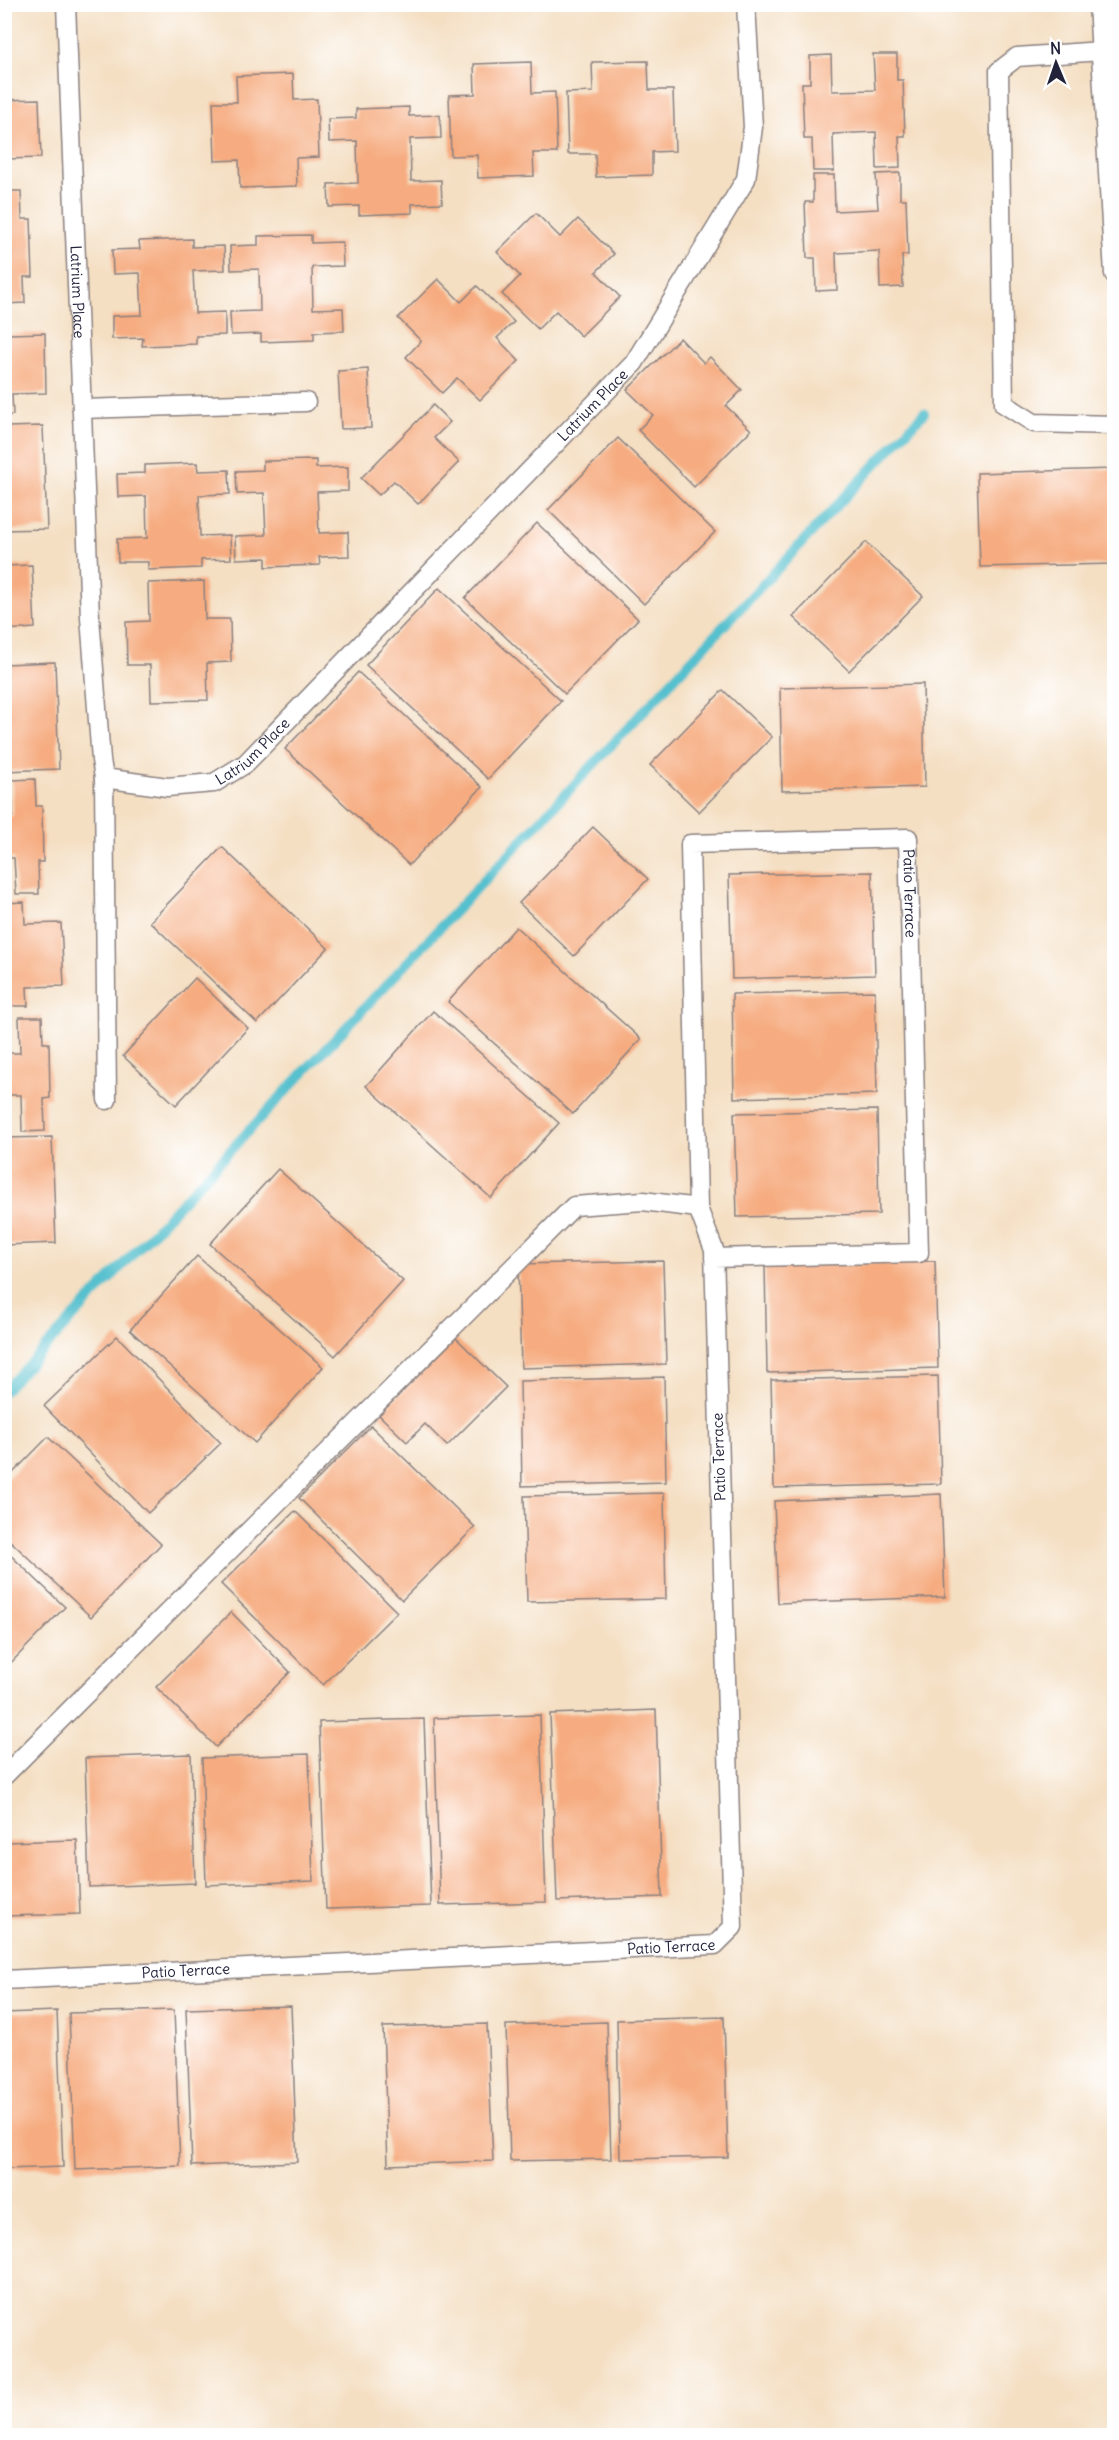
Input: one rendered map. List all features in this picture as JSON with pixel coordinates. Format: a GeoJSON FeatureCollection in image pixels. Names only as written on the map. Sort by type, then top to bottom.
{"type":"FeatureCollection","features":[{"type":"Feature","properties":{"kind":"lane","name":"Latrium Place"},"geometry":{"type":"LineString","coordinates":[[66,4],[90,617],[104,778],[167,787],[214,783],[245,764],[634,363],[746,179],[753,127],[746,4]]}},
{"type":"Feature","properties":{"kind":"lane"},"geometry":{"type":"LineString","coordinates":[[1098,4],[1114,274]]}},
{"type":"Feature","properties":{"kind":"lane"},"geometry":{"type":"LineString","coordinates":[[1101,51],[1017,57],[999,71],[1004,404],[1034,423],[1114,425]]}},
{"type":"Feature","properties":{"kind":"lane"},"geometry":{"type":"LineString","coordinates":[[82,409],[306,402]]}},
{"type":"Feature","properties":{"kind":"lane"},"geometry":{"type":"LineString","coordinates":[[104,778],[107,1100]]}},
{"type":"Feature","properties":{"kind":"lane","name":"Patio Terrace"},"geometry":{"type":"LineString","coordinates":[[4,1980],[715,1945],[733,1928],[714,1258],[707,1230],[698,1208],[690,844],[908,838],[919,1253],[714,1258]]}},
{"type":"Feature","properties":{"kind":"lane"},"geometry":{"type":"LineString","coordinates":[[4,1776],[574,1206],[643,1201],[698,1208]]}},
{"type":"Feature","properties":{"kind":"building"},"geometry":{"type":"Polygon","coordinates":[[[873,54],[897,54],[897,80],[903,80],[905,136],[899,136],[900,168],[877,169],[876,132],[833,134],[834,171],[813,171],[812,139],[804,139],[802,83],[810,83],[810,56],[831,55],[832,91],[875,90],[873,54]]]}},
{"type":"Feature","properties":{"kind":"building"},"geometry":{"type":"Polygon","coordinates":[[[648,61],[649,90],[673,90],[675,151],[652,152],[652,175],[596,177],[595,154],[568,154],[566,93],[593,92],[592,62],[648,61]]]}},
{"type":"Feature","properties":{"kind":"building"},"geometry":{"type":"Polygon","coordinates":[[[531,62],[532,93],[555,92],[557,153],[533,153],[534,176],[478,178],[477,155],[451,156],[449,95],[475,94],[474,64],[531,62]]]}},
{"type":"Feature","properties":{"kind":"building"},"geometry":{"type":"Polygon","coordinates":[[[293,74],[294,100],[317,99],[319,157],[296,158],[297,186],[240,188],[239,160],[215,161],[213,102],[237,102],[236,76],[293,74]]]}},
{"type":"Feature","properties":{"kind":"building"},"geometry":{"type":"Polygon","coordinates":[[[39,99],[41,158],[4,159],[4,100],[39,99]]]}},
{"type":"Feature","properties":{"kind":"building"},"geometry":{"type":"Polygon","coordinates":[[[409,107],[409,116],[440,115],[441,138],[410,139],[411,181],[441,180],[442,203],[412,204],[412,213],[359,215],[359,206],[329,207],[328,184],[358,183],[357,141],[329,142],[328,119],[356,118],[356,109],[409,107]]]}},
{"type":"Feature","properties":{"kind":"building"},"geometry":{"type":"Polygon","coordinates":[[[900,173],[900,199],[906,199],[908,255],[902,255],[903,287],[880,288],[879,251],[836,253],[837,290],[816,291],[815,258],[807,258],[805,202],[813,202],[813,175],[834,175],[835,211],[878,209],[876,174],[900,173]]]}},
{"type":"Feature","properties":{"kind":"building"},"geometry":{"type":"Polygon","coordinates":[[[4,191],[21,191],[22,219],[31,219],[33,277],[24,277],[25,303],[4,304],[4,191]]]}},
{"type":"Feature","properties":{"kind":"building"},"geometry":{"type":"Polygon","coordinates":[[[536,213],[560,237],[578,219],[614,254],[596,272],[620,297],[581,336],[556,311],[538,329],[502,294],[520,276],[497,252],[536,213]]]}},
{"type":"Feature","properties":{"kind":"building"},"geometry":{"type":"Polygon","coordinates":[[[311,235],[311,243],[342,242],[343,266],[312,267],[313,309],[343,308],[344,331],[314,332],[314,340],[261,342],[261,334],[231,335],[230,312],[260,311],[259,269],[231,270],[230,246],[258,245],[258,236],[311,235]]]}},
{"type":"Feature","properties":{"kind":"building"},"geometry":{"type":"Polygon","coordinates":[[[192,239],[192,247],[224,246],[225,270],[193,271],[195,313],[225,312],[225,335],[196,336],[196,344],[142,346],[143,338],[112,339],[112,316],[142,315],[140,273],[113,274],[112,250],[140,249],[139,241],[192,239]]]}},
{"type":"Feature","properties":{"kind":"building"},"geometry":{"type":"Polygon","coordinates":[[[438,279],[461,302],[477,286],[514,322],[497,338],[519,361],[480,400],[457,378],[442,393],[406,357],[421,341],[398,318],[438,279]]]}},
{"type":"Feature","properties":{"kind":"building"},"geometry":{"type":"Polygon","coordinates":[[[4,313],[7,313],[8,334],[45,333],[46,393],[12,394],[13,415],[4,416],[4,313]]]}},
{"type":"Feature","properties":{"kind":"building"},"geometry":{"type":"Polygon","coordinates":[[[680,338],[704,363],[710,357],[742,390],[726,406],[751,430],[694,487],[638,430],[653,415],[627,390],[680,338]]]}},
{"type":"Feature","properties":{"kind":"building"},"geometry":{"type":"Polygon","coordinates":[[[368,369],[371,428],[341,429],[338,371],[368,369]]]}},
{"type":"Feature","properties":{"kind":"building"},"geometry":{"type":"Polygon","coordinates":[[[433,405],[450,422],[434,438],[459,462],[418,504],[394,481],[379,495],[361,478],[433,405]]]}},
{"type":"Feature","properties":{"kind":"building"},"geometry":{"type":"Polygon","coordinates":[[[43,426],[47,529],[4,530],[4,427],[43,426]]]}},
{"type":"Feature","properties":{"kind":"building"},"geometry":{"type":"Polygon","coordinates":[[[618,438],[715,532],[644,604],[548,510],[618,438]]]}},
{"type":"Feature","properties":{"kind":"building"},"geometry":{"type":"Polygon","coordinates":[[[316,460],[316,468],[348,467],[348,491],[317,492],[319,533],[348,532],[349,556],[319,557],[320,565],[266,567],[266,558],[236,559],[235,536],[266,535],[264,493],[237,494],[236,471],[263,470],[263,461],[316,460]]]}},
{"type":"Feature","properties":{"kind":"building"},"geometry":{"type":"Polygon","coordinates":[[[197,463],[198,471],[229,470],[230,494],[199,495],[200,536],[230,535],[231,559],[201,560],[201,568],[148,570],[148,562],[118,562],[117,539],[147,538],[146,496],[118,497],[117,474],[145,473],[145,465],[197,463]]]}},
{"type":"Feature","properties":{"kind":"building"},"geometry":{"type":"Polygon","coordinates":[[[1114,469],[1114,564],[980,567],[977,473],[1114,469]]]}},
{"type":"Feature","properties":{"kind":"building"},"geometry":{"type":"Polygon","coordinates":[[[537,523],[638,619],[565,694],[465,598],[537,523]]]}},
{"type":"Feature","properties":{"kind":"building"},"geometry":{"type":"Polygon","coordinates":[[[866,542],[923,596],[849,671],[793,617],[866,542]]]}},
{"type":"Feature","properties":{"kind":"building"},"geometry":{"type":"Polygon","coordinates":[[[32,565],[35,628],[4,630],[4,566],[32,565]]]}},
{"type":"Feature","properties":{"kind":"building"},"geometry":{"type":"Polygon","coordinates":[[[204,581],[205,619],[230,619],[231,662],[207,663],[208,700],[151,701],[150,665],[127,665],[126,622],[149,621],[148,583],[204,581]]]}},
{"type":"Feature","properties":{"kind":"building"},"geometry":{"type":"Polygon","coordinates":[[[439,588],[561,701],[488,779],[366,665],[439,588]]]}},
{"type":"Feature","properties":{"kind":"building"},"geometry":{"type":"Polygon","coordinates":[[[55,662],[59,769],[4,771],[4,664],[55,662]]]}},
{"type":"Feature","properties":{"kind":"building"},"geometry":{"type":"Polygon","coordinates":[[[358,672],[482,787],[409,865],[285,749],[358,672]]]}},
{"type":"Feature","properties":{"kind":"building"},"geometry":{"type":"Polygon","coordinates":[[[923,684],[925,787],[782,791],[780,688],[923,684]]]}},
{"type":"Feature","properties":{"kind":"building"},"geometry":{"type":"Polygon","coordinates":[[[723,690],[772,737],[699,812],[650,765],[723,690]]]}},
{"type":"Feature","properties":{"kind":"building"},"geometry":{"type":"Polygon","coordinates":[[[35,779],[36,806],[42,806],[43,862],[38,862],[39,894],[16,894],[14,858],[5,858],[5,816],[13,816],[12,780],[35,779]]]}},
{"type":"Feature","properties":{"kind":"building"},"geometry":{"type":"Polygon","coordinates":[[[593,827],[648,879],[574,956],[519,903],[593,827]]]}},
{"type":"Feature","properties":{"kind":"building"},"geometry":{"type":"Polygon","coordinates":[[[222,847],[328,948],[257,1023],[150,922],[222,847]]]}},
{"type":"Feature","properties":{"kind":"building"},"geometry":{"type":"Polygon","coordinates":[[[872,872],[875,975],[732,979],[729,875],[872,872]]]}},
{"type":"Feature","properties":{"kind":"building"},"geometry":{"type":"Polygon","coordinates":[[[24,902],[25,924],[61,923],[64,986],[27,987],[28,1006],[4,1006],[4,903],[24,902]]]}},
{"type":"Feature","properties":{"kind":"building"},"geometry":{"type":"Polygon","coordinates":[[[516,927],[641,1039],[573,1114],[448,1002],[516,927]]]}},
{"type":"Feature","properties":{"kind":"building"},"geometry":{"type":"Polygon","coordinates":[[[195,978],[248,1028],[176,1105],[123,1056],[195,978]]]}},
{"type":"Feature","properties":{"kind":"building"},"geometry":{"type":"Polygon","coordinates":[[[875,991],[877,1094],[734,1098],[732,994],[875,991]]]}},
{"type":"Feature","properties":{"kind":"building"},"geometry":{"type":"Polygon","coordinates":[[[433,1011],[559,1123],[491,1198],[366,1086],[433,1011]]]}},
{"type":"Feature","properties":{"kind":"building"},"geometry":{"type":"Polygon","coordinates":[[[19,1017],[42,1017],[43,1043],[49,1043],[50,1098],[44,1099],[45,1131],[22,1132],[21,1095],[4,1095],[4,1053],[20,1053],[19,1017]]]}},
{"type":"Feature","properties":{"kind":"building"},"geometry":{"type":"Polygon","coordinates":[[[877,1110],[879,1214],[737,1217],[734,1113],[877,1110]]]}},
{"type":"Feature","properties":{"kind":"building"},"geometry":{"type":"Polygon","coordinates":[[[52,1137],[56,1243],[4,1245],[4,1138],[52,1137]]]}},
{"type":"Feature","properties":{"kind":"building"},"geometry":{"type":"Polygon","coordinates":[[[278,1169],[403,1281],[335,1356],[210,1244],[278,1169]]]}},
{"type":"Feature","properties":{"kind":"building"},"geometry":{"type":"Polygon","coordinates":[[[197,1256],[323,1367],[255,1443],[130,1330],[197,1256]]]}},
{"type":"Feature","properties":{"kind":"building"},"geometry":{"type":"Polygon","coordinates":[[[663,1261],[666,1364],[521,1368],[518,1264],[663,1261]]]}},
{"type":"Feature","properties":{"kind":"building"},"geometry":{"type":"Polygon","coordinates":[[[935,1261],[938,1368],[767,1373],[765,1266],[935,1261]]]}},
{"type":"Feature","properties":{"kind":"building"},"geometry":{"type":"Polygon","coordinates":[[[117,1336],[221,1443],[148,1513],[44,1406],[117,1336]]]}},
{"type":"Feature","properties":{"kind":"building"},"geometry":{"type":"Polygon","coordinates":[[[456,1338],[506,1387],[447,1446],[425,1424],[407,1442],[379,1415],[456,1338]]]}},
{"type":"Feature","properties":{"kind":"building"},"geometry":{"type":"Polygon","coordinates":[[[938,1376],[941,1484],[774,1488],[771,1380],[938,1376]]]}},
{"type":"Feature","properties":{"kind":"building"},"geometry":{"type":"Polygon","coordinates":[[[664,1377],[666,1482],[522,1486],[520,1381],[664,1377]]]}},
{"type":"Feature","properties":{"kind":"building"},"geometry":{"type":"Polygon","coordinates":[[[371,1426],[475,1527],[402,1600],[299,1498],[371,1426]]]}},
{"type":"Feature","properties":{"kind":"building"},"geometry":{"type":"Polygon","coordinates":[[[48,1437],[161,1544],[91,1617],[4,1535],[4,1482],[48,1437]]]}},
{"type":"Feature","properties":{"kind":"building"},"geometry":{"type":"Polygon","coordinates":[[[664,1493],[666,1599],[527,1602],[524,1496],[664,1493]]]}},
{"type":"Feature","properties":{"kind":"building"},"geometry":{"type":"Polygon","coordinates":[[[941,1494],[945,1597],[778,1603],[774,1501],[941,1494]]]}},
{"type":"Feature","properties":{"kind":"building"},"geometry":{"type":"Polygon","coordinates":[[[295,1511],[397,1612],[323,1685],[221,1584],[295,1511]]]}},
{"type":"Feature","properties":{"kind":"building"},"geometry":{"type":"Polygon","coordinates":[[[4,1549],[65,1607],[4,1670],[4,1549]]]}},
{"type":"Feature","properties":{"kind":"building"},"geometry":{"type":"Polygon","coordinates":[[[231,1612],[290,1672],[216,1747],[156,1687],[231,1612]]]}},
{"type":"Feature","properties":{"kind":"building"},"geometry":{"type":"Polygon","coordinates":[[[656,1710],[662,1897],[557,1901],[550,1714],[656,1710]]]}},
{"type":"Feature","properties":{"kind":"building"},"geometry":{"type":"Polygon","coordinates":[[[540,1715],[546,1902],[440,1905],[434,1718],[540,1715]]]}},
{"type":"Feature","properties":{"kind":"building"},"geometry":{"type":"Polygon","coordinates":[[[424,1719],[431,1906],[326,1909],[319,1722],[424,1719]]]}},
{"type":"Feature","properties":{"kind":"building"},"geometry":{"type":"Polygon","coordinates":[[[191,1754],[195,1883],[89,1887],[85,1758],[191,1754]]]}},
{"type":"Feature","properties":{"kind":"building"},"geometry":{"type":"Polygon","coordinates":[[[309,1754],[313,1881],[206,1885],[202,1758],[309,1754]]]}},
{"type":"Feature","properties":{"kind":"building"},"geometry":{"type":"Polygon","coordinates":[[[77,1840],[80,1914],[4,1916],[4,1842],[77,1840]]]}},
{"type":"Feature","properties":{"kind":"building"},"geometry":{"type":"Polygon","coordinates":[[[291,2006],[297,2162],[192,2166],[186,2009],[291,2006]]]}},
{"type":"Feature","properties":{"kind":"building"},"geometry":{"type":"Polygon","coordinates":[[[174,2010],[180,2166],[75,2170],[69,2013],[174,2010]]]}},
{"type":"Feature","properties":{"kind":"building"},"geometry":{"type":"Polygon","coordinates":[[[57,2011],[63,2167],[4,2169],[4,2013],[57,2011]]]}},
{"type":"Feature","properties":{"kind":"building"},"geometry":{"type":"Polygon","coordinates":[[[724,2017],[728,2157],[620,2159],[617,2020],[724,2017]]]}},
{"type":"Feature","properties":{"kind":"building"},"geometry":{"type":"Polygon","coordinates":[[[607,2022],[611,2159],[510,2161],[506,2025],[607,2022]]]}},
{"type":"Feature","properties":{"kind":"building"},"geometry":{"type":"Polygon","coordinates":[[[487,2024],[493,2161],[388,2165],[383,2027],[487,2024]]]}},
{"type":"Feature","properties":{"kind":"waterway"},"geometry":{"type":"LineString","coordinates":[[4,1391],[924,413]]}}]}
